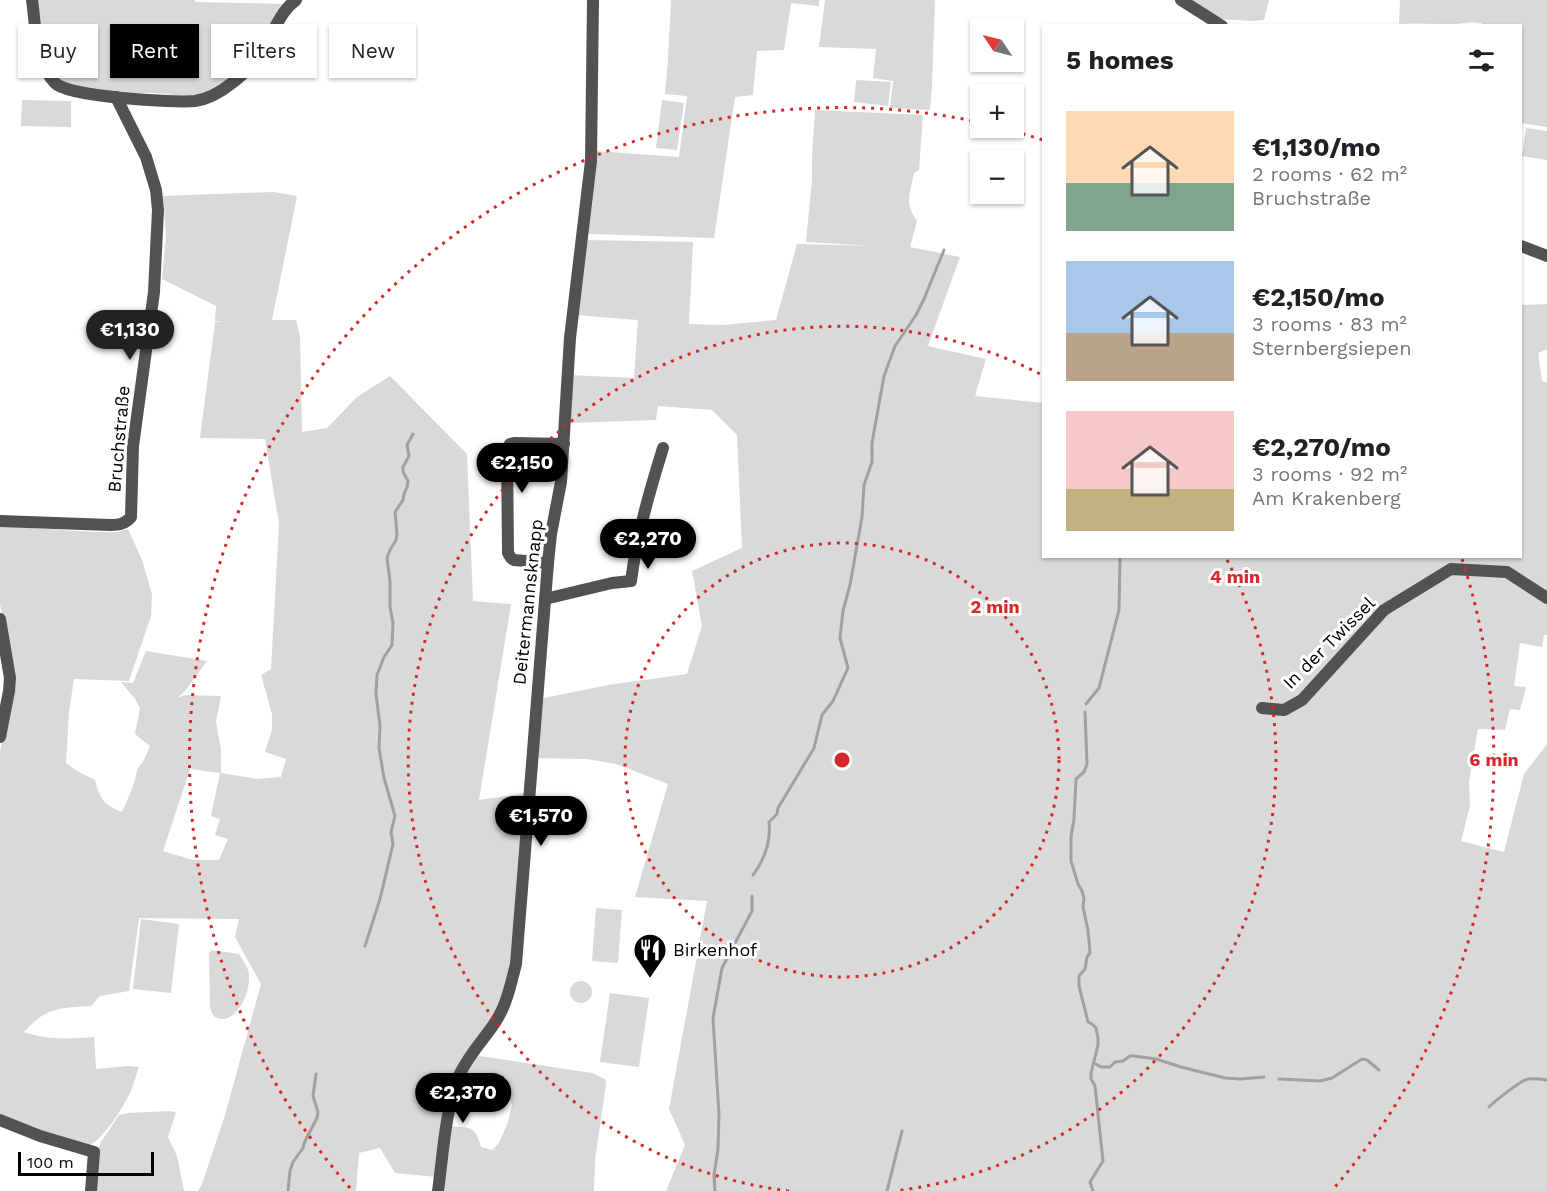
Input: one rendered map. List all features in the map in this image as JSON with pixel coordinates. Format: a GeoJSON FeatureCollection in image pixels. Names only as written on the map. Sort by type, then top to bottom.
{"type":"FeatureCollection","features":[{"type":"Feature","properties":{"kind":"street"},"geometry":{"type":"LineString","coordinates":[[32,0],[41,58],[56,84],[62,88],[116,97],[197,100],[215,94],[233,83],[249,67],[282,16],[296,0]]}},
{"type":"Feature","properties":{"kind":"street","name":"Deitermannsknapp"},"geometry":{"type":"LineString","coordinates":[[438,1191],[452,1100],[459,1077],[473,1052],[497,1019],[506,1000],[516,964],[548,563],[561,482],[570,338],[591,162],[593,0]]}},
{"type":"Feature","properties":{"kind":"street"},"geometry":{"type":"LineString","coordinates":[[1181,0],[1219,24]]}},
{"type":"Feature","properties":{"kind":"street","name":"Bruchstraße"},"geometry":{"type":"LineString","coordinates":[[0,521],[120,525],[131,517],[133,446],[154,292],[158,210],[156,190],[146,157],[116,97]]}},
{"type":"Feature","properties":{"kind":"street"},"geometry":{"type":"LineString","coordinates":[[1522,246],[1547,256]]}},
{"type":"Feature","properties":{"kind":"street"},"geometry":{"type":"LineString","coordinates":[[548,563],[514,560],[508,553],[507,450],[510,444],[514,443],[564,444]]}},
{"type":"Feature","properties":{"kind":"street"},"geometry":{"type":"LineString","coordinates":[[545,599],[612,583],[631,581],[641,523],[663,448]]}},
{"type":"Feature","properties":{"kind":"street","name":"In der Twissel"},"geometry":{"type":"LineString","coordinates":[[1262,708],[1284,710],[1302,700],[1384,610],[1450,569],[1507,572],[1547,598]]}},
{"type":"Feature","properties":{"kind":"street"},"geometry":{"type":"LineString","coordinates":[[0,620],[10,678],[0,737]]}},
{"type":"Feature","properties":{"kind":"street"},"geometry":{"type":"LineString","coordinates":[[0,1120],[40,1136],[94,1152],[91,1191]]}},
{"type":"Feature","properties":{"kind":"shaded area"},"geometry":{"type":"Polygon","coordinates":[[[36,0],[195,0],[195,2],[287,4],[273,24],[211,24],[211,78],[232,78],[204,95],[122,93],[81,89],[60,80],[59,78],[98,78],[98,24],[39,24],[36,0]]]}},
{"type":"Feature","properties":{"kind":"shaded area"},"geometry":{"type":"Polygon","coordinates":[[[671,0],[819,0],[819,6],[791,3],[784,50],[757,51],[753,95],[735,97],[714,238],[590,234],[588,233],[595,151],[679,157],[687,96],[665,94],[671,0]]]}},
{"type":"Feature","properties":{"kind":"shaded area"},"geometry":{"type":"Polygon","coordinates":[[[825,0],[935,0],[930,110],[890,108],[893,81],[873,78],[876,49],[819,47],[825,0]]]}},
{"type":"Feature","properties":{"kind":"shaded area"},"geometry":{"type":"Polygon","coordinates":[[[1188,0],[1269,0],[1264,20],[1251,21],[1220,19],[1188,0]]]}},
{"type":"Feature","properties":{"kind":"shaded area"},"geometry":{"type":"Polygon","coordinates":[[[1400,0],[1547,0],[1547,127],[1522,123],[1522,24],[1474,22],[1399,24],[1400,0]]]}},
{"type":"Feature","properties":{"kind":"shaded area"},"geometry":{"type":"Polygon","coordinates":[[[856,80],[891,82],[888,106],[854,102],[856,80]]]}},
{"type":"Feature","properties":{"kind":"shaded area"},"geometry":{"type":"Polygon","coordinates":[[[22,100],[71,101],[71,127],[21,126],[22,100]]]}},
{"type":"Feature","properties":{"kind":"shaded area"},"geometry":{"type":"Polygon","coordinates":[[[662,100],[684,103],[677,150],[656,148],[662,100]]]}},
{"type":"Feature","properties":{"kind":"shaded area"},"geometry":{"type":"Polygon","coordinates":[[[815,110],[923,115],[919,170],[914,173],[909,198],[910,209],[917,221],[910,247],[960,257],[928,346],[986,359],[975,396],[1042,403],[1042,558],[1522,558],[1522,305],[1547,304],[1547,349],[1538,353],[1542,381],[1547,382],[1547,635],[1544,635],[1542,647],[1520,643],[1514,686],[1526,687],[1520,710],[1510,709],[1505,730],[1478,729],[1469,781],[1470,806],[1461,841],[1504,852],[1524,774],[1547,744],[1547,1191],[666,1191],[685,1145],[669,1109],[707,901],[635,897],[668,784],[616,764],[587,759],[535,758],[539,699],[608,685],[687,674],[702,626],[692,571],[742,548],[737,435],[712,410],[658,406],[656,420],[568,423],[570,375],[634,378],[638,320],[575,315],[585,240],[693,242],[689,324],[723,325],[776,320],[797,244],[873,246],[806,242],[815,110]]]}},
{"type":"Feature","properties":{"kind":"shaded area"},"geometry":{"type":"Polygon","coordinates":[[[1526,128],[1547,131],[1547,160],[1522,156],[1526,128]]]}},
{"type":"Feature","properties":{"kind":"shaded area"},"geometry":{"type":"Polygon","coordinates":[[[273,192],[297,196],[272,320],[296,320],[300,336],[302,432],[327,428],[357,397],[390,376],[467,454],[473,601],[511,604],[479,800],[526,793],[513,964],[494,1018],[465,1059],[437,1177],[395,1173],[380,1148],[359,1153],[356,1191],[198,1191],[225,1115],[261,984],[235,937],[239,919],[139,918],[129,991],[100,996],[91,1006],[54,1010],[39,1018],[24,1032],[50,1038],[94,1037],[96,1069],[139,1067],[123,1106],[112,1123],[92,1144],[85,1147],[0,1117],[0,752],[12,689],[0,604],[0,526],[94,532],[117,532],[128,529],[142,560],[152,594],[151,616],[129,681],[74,679],[69,712],[66,763],[95,780],[101,797],[107,804],[122,812],[138,768],[150,746],[135,734],[140,708],[121,682],[133,683],[146,651],[207,661],[185,691],[177,698],[185,695],[221,696],[216,721],[221,750],[221,773],[257,779],[281,777],[286,759],[265,752],[272,730],[272,714],[261,675],[271,669],[279,524],[265,439],[200,438],[215,322],[223,322],[215,321],[216,306],[162,279],[166,235],[163,196],[273,192]],[[190,769],[163,851],[193,860],[219,860],[228,839],[215,835],[220,819],[211,816],[220,773],[190,769]]]}},
{"type":"Feature","properties":{"kind":"shaded area"},"geometry":{"type":"Polygon","coordinates":[[[596,908],[622,910],[618,963],[592,961],[596,908]]]}},
{"type":"Feature","properties":{"kind":"shaded area"},"geometry":{"type":"Polygon","coordinates":[[[141,919],[179,924],[171,993],[133,989],[141,919]]]}},
{"type":"Feature","properties":{"kind":"shaded area"},"geometry":{"type":"Polygon","coordinates":[[[212,950],[239,954],[248,970],[249,985],[244,1001],[228,1018],[216,1018],[210,1009],[209,953],[212,950]]]}},
{"type":"Feature","properties":{"kind":"shaded area"},"geometry":{"type":"Polygon","coordinates":[[[581,981],[589,984],[592,992],[589,1000],[581,1003],[573,1000],[570,992],[573,984],[581,981]]]}},
{"type":"Feature","properties":{"kind":"shaded area"},"geometry":{"type":"Polygon","coordinates":[[[610,993],[649,998],[639,1067],[600,1062],[610,993]]]}},
{"type":"Feature","properties":{"kind":"shaded area"},"geometry":{"type":"Polygon","coordinates":[[[474,1057],[592,1073],[605,1079],[595,1160],[594,1191],[441,1191],[450,1126],[471,1129],[476,1134],[481,1147],[492,1150],[499,1143],[508,1122],[512,1105],[507,1091],[497,1087],[483,1087],[462,1100],[455,1100],[474,1057]]]}},
{"type":"Feature","properties":{"kind":"shaded area"},"geometry":{"type":"Polygon","coordinates":[[[176,1112],[168,1137],[177,1156],[184,1191],[94,1191],[97,1153],[101,1142],[119,1115],[176,1112]]]}},
{"type":"Feature","properties":{"kind":"waterway"},"geometry":{"type":"LineString","coordinates":[[753,875],[766,850],[769,822],[777,814],[778,808],[814,748],[822,715],[833,701],[848,668],[840,638],[843,611],[862,517],[864,485],[872,462],[872,443],[884,376],[895,346],[924,299],[944,250]]}},
{"type":"Feature","properties":{"kind":"waterway"},"geometry":{"type":"LineString","coordinates":[[365,946],[380,899],[393,844],[391,832],[395,816],[384,778],[379,748],[380,726],[376,694],[377,675],[392,645],[393,623],[387,558],[396,540],[395,512],[403,500],[407,487],[408,481],[403,467],[409,456],[407,445],[413,434]]}},
{"type":"Feature","properties":{"kind":"waterway"},"geometry":{"type":"LineString","coordinates":[[1086,704],[1099,688],[1119,610],[1120,558]]}},
{"type":"Feature","properties":{"kind":"waterway"},"geometry":{"type":"LineString","coordinates":[[1085,712],[1087,764],[1084,772],[1076,779],[1071,861],[1084,898],[1083,907],[1090,953],[1085,969],[1079,976],[1079,986],[1088,1022],[1096,1028],[1098,1038],[1091,1079],[1095,1086],[1103,1161],[1090,1182],[1093,1191]]}},
{"type":"Feature","properties":{"kind":"waterway"},"geometry":{"type":"LineString","coordinates":[[715,1191],[714,1175],[718,1149],[719,1114],[713,1018],[722,968],[752,911],[752,896]]}},
{"type":"Feature","properties":{"kind":"waterway"},"geometry":{"type":"LineString","coordinates":[[1094,1063],[1101,1067],[1110,1067],[1115,1062],[1134,1056],[1156,1059],[1225,1078],[1264,1077]]}},
{"type":"Feature","properties":{"kind":"waterway"},"geometry":{"type":"LineString","coordinates":[[1279,1079],[1320,1081],[1332,1078],[1362,1059],[1367,1060],[1379,1070]]}},
{"type":"Feature","properties":{"kind":"waterway"},"geometry":{"type":"LineString","coordinates":[[288,1191],[293,1162],[303,1148],[317,1118],[318,1112],[313,1096],[316,1074]]}},
{"type":"Feature","properties":{"kind":"waterway"},"geometry":{"type":"LineString","coordinates":[[1489,1107],[1525,1080],[1547,1080]]}},
{"type":"Feature","properties":{"kind":"waterway"},"geometry":{"type":"LineString","coordinates":[[887,1191],[902,1131]]}},
{"type":"Feature","properties":{"kind":"place","name":"Birkenhof"},"geometry":{"type":"Point","coordinates":[650,979]}}]}
